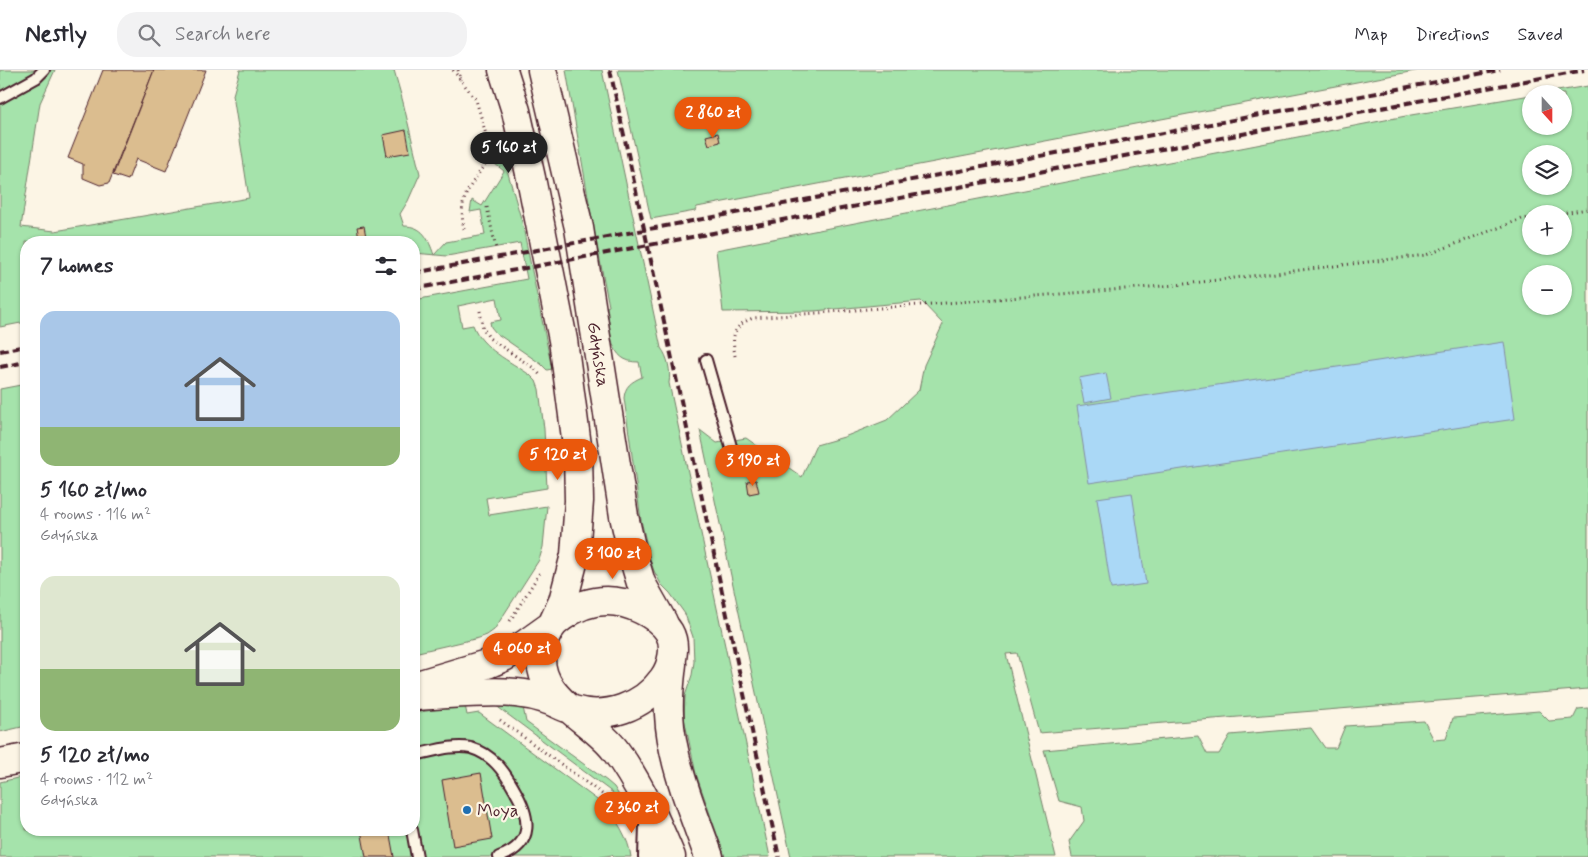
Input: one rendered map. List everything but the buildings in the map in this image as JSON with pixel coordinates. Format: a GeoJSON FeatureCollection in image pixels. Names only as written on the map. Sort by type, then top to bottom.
{"type":"FeatureCollection","features":[{"type":"Feature","properties":{"kind":"main road","name":"Gdyńska"},"geometry":{"type":"LineString","coordinates":[[503,70],[516,111],[559,312],[578,452],[579,501],[575,555],[563,601],[552,625]]}},
{"type":"Feature","properties":{"kind":"main road","name":"Gdyńska"},"geometry":{"type":"LineString","coordinates":[[542,70],[579,228],[624,516],[631,548],[636,570],[646,595],[671,643]]}},
{"type":"Feature","properties":{"kind":"main road"},"geometry":{"type":"LineString","coordinates":[[420,684],[504,657],[524,645],[572,610],[591,602],[609,600],[634,607],[654,617],[671,643],[671,662],[663,679],[630,707],[620,710],[600,714],[571,710],[537,696],[512,693],[420,696]]}},
{"type":"Feature","properties":{"kind":"main road"},"geometry":{"type":"LineString","coordinates":[[552,625],[542,647],[542,670],[552,690],[571,710],[611,744],[648,807],[671,857]]}},
{"type":"Feature","properties":{"kind":"main road"},"geometry":{"type":"LineString","coordinates":[[671,643],[669,699],[672,736],[685,789],[709,857]]}},
{"type":"Feature","properties":{"kind":"main road"},"geometry":{"type":"LineString","coordinates":[[0,763],[20,759]]}},
{"type":"Feature","properties":{"kind":"street"},"geometry":{"type":"LineString","coordinates":[[648,807],[650,824],[649,857]]}},
{"type":"Feature","properties":{"kind":"lane"},"geometry":{"type":"LineString","coordinates":[[0,98],[36,78],[44,70]]}},
{"type":"Feature","properties":{"kind":"lane"},"geometry":{"type":"LineString","coordinates":[[706,360],[734,457]]}},
{"type":"Feature","properties":{"kind":"lane"},"geometry":{"type":"LineString","coordinates":[[420,755],[459,747],[470,748],[494,760],[505,772],[521,800],[527,825],[525,836],[520,845],[508,854],[499,857]]}},
{"type":"Feature","properties":{"kind":"lane"},"geometry":{"type":"LineString","coordinates":[[413,836],[417,857]]}},
{"type":"Feature","properties":{"kind":"path"},"geometry":{"type":"LineString","coordinates":[[453,70],[476,100],[490,148],[490,156],[486,164],[464,198],[461,215],[464,229]]}},
{"type":"Feature","properties":{"kind":"path"},"geometry":{"type":"LineString","coordinates":[[458,70],[462,83]]}},
{"type":"Feature","properties":{"kind":"path"},"geometry":{"type":"LineString","coordinates":[[487,207],[496,249]]}},
{"type":"Feature","properties":{"kind":"path"},"geometry":{"type":"LineString","coordinates":[[1572,212],[1588,209]]}},
{"type":"Feature","properties":{"kind":"path"},"geometry":{"type":"LineString","coordinates":[[734,356],[732,338],[738,326],[752,318],[1176,285],[1426,255],[1522,219]]}},
{"type":"Feature","properties":{"kind":"path"},"geometry":{"type":"LineString","coordinates":[[480,311],[483,328],[489,338],[535,369],[542,377]]}},
{"type":"Feature","properties":{"kind":"path"},"geometry":{"type":"LineString","coordinates":[[506,628],[546,563]]}},
{"type":"Feature","properties":{"kind":"path"},"geometry":{"type":"LineString","coordinates":[[499,719],[609,799],[620,812]]}},
{"type":"Feature","properties":{"kind":"green space"},"geometry":{"type":"Polygon","coordinates":[[[0,70],[55,70],[40,103],[21,227],[55,231],[249,198],[233,95],[240,70],[394,70],[420,174],[400,214],[404,226],[416,228],[424,234],[434,255],[420,254],[420,236],[20,236],[20,323],[0,327],[0,70]]]}},
{"type":"Feature","properties":{"kind":"green space"},"geometry":{"type":"Polygon","coordinates":[[[566,70],[602,70],[661,348],[670,374],[669,383],[770,857],[725,857],[696,774],[684,718],[685,696],[694,662],[693,637],[685,614],[661,584],[654,571],[641,520],[624,398],[629,385],[642,377],[639,362],[629,361],[621,357],[613,344],[607,307],[609,306],[566,70]]]}},
{"type":"Feature","properties":{"kind":"green space"},"geometry":{"type":"Polygon","coordinates":[[[618,70],[1420,70],[697,207],[695,211],[651,219],[618,70]]]}},
{"type":"Feature","properties":{"kind":"green space"},"geometry":{"type":"Polygon","coordinates":[[[1588,86],[1588,689],[1039,733],[1017,653],[1006,654],[1056,857],[791,857],[700,430],[717,443],[746,438],[802,477],[816,445],[844,437],[887,420],[919,390],[924,365],[943,324],[921,301],[814,311],[723,312],[716,250],[1411,115],[1522,96],[1522,135],[1572,135],[1572,89],[1588,86]]]}},
{"type":"Feature","properties":{"kind":"green space"},"geometry":{"type":"Polygon","coordinates":[[[503,156],[522,222],[552,369],[547,370],[496,333],[491,327],[490,322],[501,320],[497,298],[458,306],[462,327],[473,325],[477,333],[490,348],[530,375],[536,381],[539,389],[544,429],[547,488],[486,498],[489,515],[547,506],[543,547],[539,560],[494,630],[479,638],[420,652],[420,299],[527,279],[520,243],[447,256],[434,255],[446,242],[485,235],[481,210],[470,212],[472,200],[482,206],[504,171],[495,164],[498,158],[503,156]]]}},
{"type":"Feature","properties":{"kind":"green space"},"geometry":{"type":"Polygon","coordinates":[[[20,385],[20,727],[0,732],[0,389],[20,385]]]}},
{"type":"Feature","properties":{"kind":"green space"},"geometry":{"type":"Polygon","coordinates":[[[465,705],[467,715],[479,713],[604,805],[621,829],[628,843],[631,857],[614,857],[612,855],[600,857],[0,857],[0,782],[20,777],[20,836],[420,836],[420,712],[465,705]]]}},
{"type":"Feature","properties":{"kind":"green space"},"geometry":{"type":"Polygon","coordinates":[[[495,705],[523,707],[526,722],[607,781],[614,787],[626,807],[613,793],[495,705]]]}},
{"type":"Feature","properties":{"kind":"green space"},"geometry":{"type":"Polygon","coordinates":[[[1588,708],[1588,857],[1072,857],[1069,842],[1084,821],[1082,807],[1059,801],[1044,750],[1198,736],[1207,754],[1219,754],[1230,735],[1311,728],[1325,748],[1336,748],[1345,726],[1424,721],[1434,740],[1446,739],[1453,718],[1539,711],[1549,721],[1573,719],[1578,709],[1588,708]]]}},
{"type":"Feature","properties":{"kind":"water"},"geometry":{"type":"Polygon","coordinates":[[[1504,342],[1515,419],[1089,483],[1077,406],[1504,342]]]}},
{"type":"Feature","properties":{"kind":"water"},"geometry":{"type":"Polygon","coordinates":[[[1106,373],[1111,398],[1084,403],[1079,378],[1106,373]]]}},
{"type":"Feature","properties":{"kind":"water"},"geometry":{"type":"Polygon","coordinates":[[[1132,493],[1146,584],[1111,589],[1097,498],[1132,493]]]}},
{"type":"Feature","properties":{"kind":"railway"},"geometry":{"type":"LineString","coordinates":[[610,70],[779,857]]}},
{"type":"Feature","properties":{"kind":"railway"},"geometry":{"type":"LineString","coordinates":[[420,272],[1500,70]]}},
{"type":"Feature","properties":{"kind":"railway"},"geometry":{"type":"LineString","coordinates":[[420,288],[1584,70]]}},
{"type":"Feature","properties":{"kind":"railway"},"geometry":{"type":"LineString","coordinates":[[0,351],[20,347]]}},
{"type":"Feature","properties":{"kind":"railway"},"geometry":{"type":"LineString","coordinates":[[0,367],[20,363]]}},
{"type":"Feature","properties":{"kind":"place","name":"Moya"},"geometry":{"type":"Point","coordinates":[467,810]}}]}
